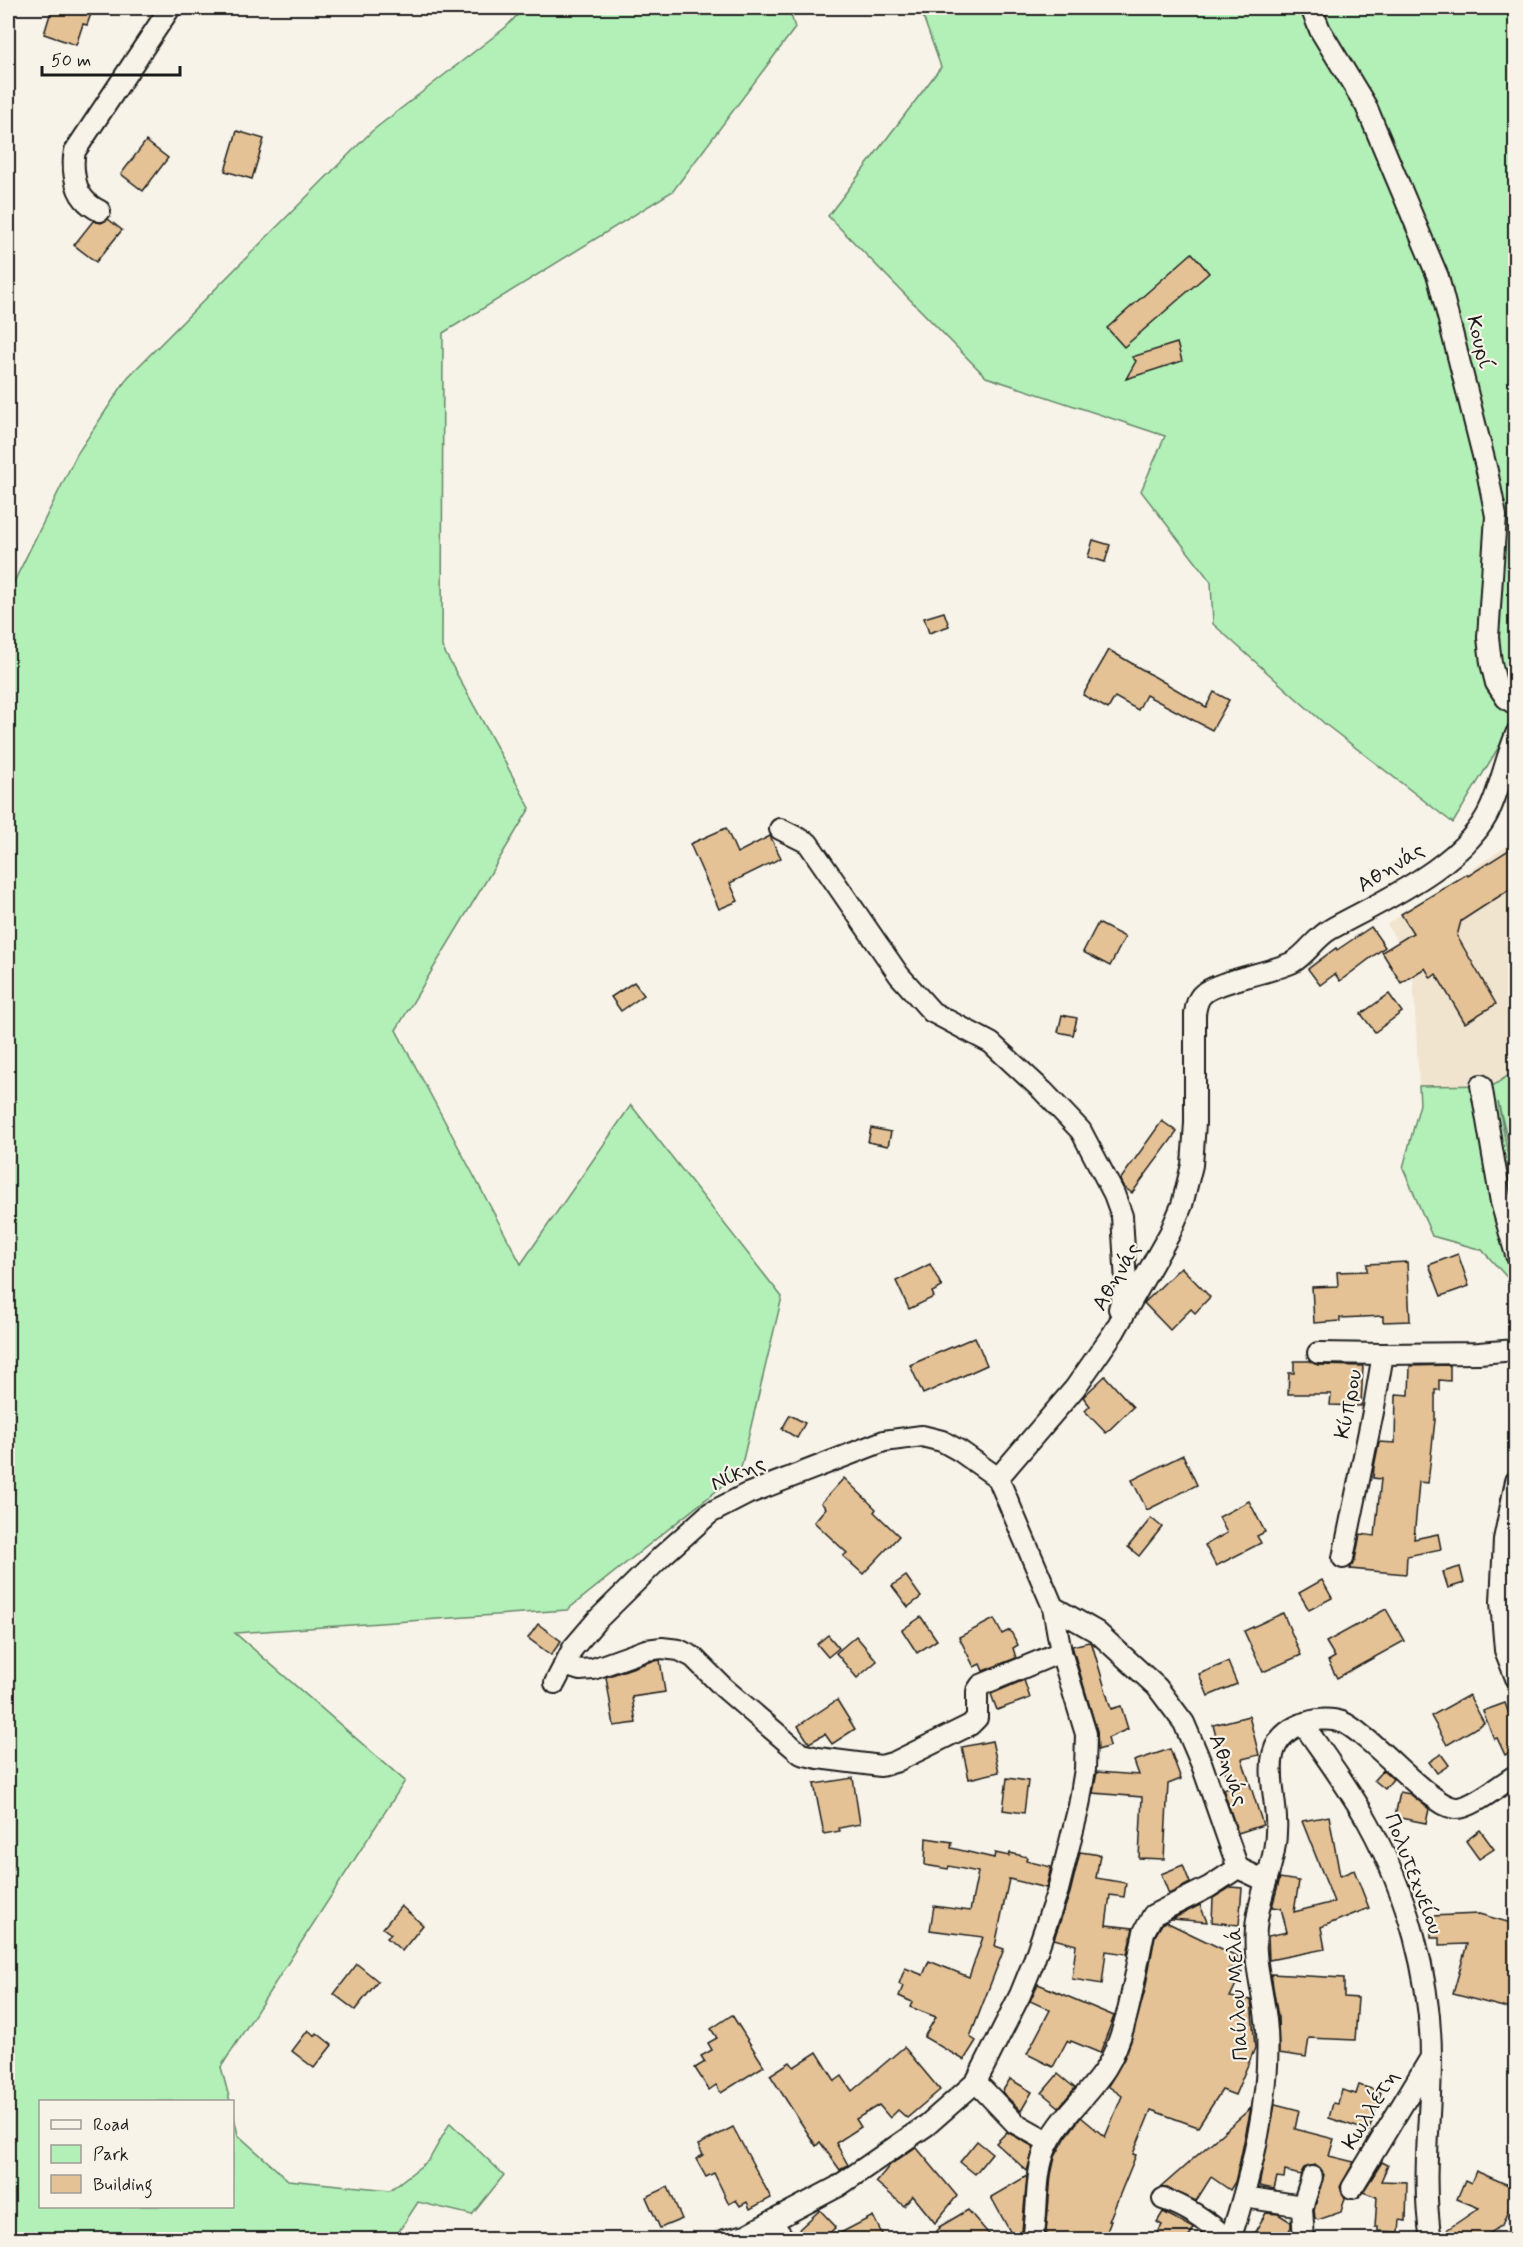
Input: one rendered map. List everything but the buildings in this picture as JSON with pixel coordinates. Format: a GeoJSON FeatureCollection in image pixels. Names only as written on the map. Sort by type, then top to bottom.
{"type":"FeatureCollection","features":[{"type":"Feature","properties":{"kind":"street"},"geometry":{"type":"LineString","coordinates":[[100,212],[84,200],[79,192],[74,165],[75,151],[170,8]]}},
{"type":"Feature","properties":{"kind":"street","name":"Κουρί"},"geometry":{"type":"LineString","coordinates":[[1311,8],[1320,30],[1366,106],[1438,277],[1487,471],[1496,516],[1488,637],[1491,663],[1496,683],[1506,699],[1515,705]]}},
{"type":"Feature","properties":{"kind":"street","name":"Αθηνάς"},"geometry":{"type":"LineString","coordinates":[[998,1478],[1075,1388],[1113,1332],[1170,1233],[1182,1205],[1192,1165],[1197,1002],[1212,988],[1272,971],[1295,961],[1328,931],[1374,908],[1444,863],[1473,836],[1491,809],[1515,734]]}},
{"type":"Feature","properties":{"kind":"street"},"geometry":{"type":"LineString","coordinates":[[780,829],[808,843],[899,975],[932,1012],[991,1043],[1043,1091],[1081,1131],[1114,1194],[1122,1216],[1126,1283],[1113,1332]]}},
{"type":"Feature","properties":{"kind":"street"},"geometry":{"type":"LineString","coordinates":[[1481,1085],[1501,1202],[1515,1255]]}},
{"type":"Feature","properties":{"kind":"street","name":"Κύπρου"},"geometry":{"type":"LineString","coordinates":[[1342,1558],[1383,1354],[1479,1353],[1515,1350]]}},
{"type":"Feature","properties":{"kind":"street"},"geometry":{"type":"LineString","coordinates":[[1318,1353],[1383,1354]]}},
{"type":"Feature","properties":{"kind":"street","name":"Νίκης"},"geometry":{"type":"LineString","coordinates":[[555,1683],[573,1648],[597,1620],[662,1556],[710,1513],[747,1494],[884,1441],[922,1436],[942,1440],[998,1478]]}},
{"type":"Feature","properties":{"kind":"street"},"geometry":{"type":"LineString","coordinates":[[725,2240],[746,2235],[846,2181],[927,2125],[976,2082],[1020,1995],[1033,1963],[1058,1890],[1079,1806],[1085,1769],[1086,1734],[1061,1652],[1053,1607],[998,1478]]}},
{"type":"Feature","properties":{"kind":"street"},"geometry":{"type":"LineString","coordinates":[[1515,1481],[1504,1540],[1501,1602],[1505,1650],[1515,1678]]}},
{"type":"Feature","properties":{"kind":"street","name":"Αθηνάς"},"geometry":{"type":"LineString","coordinates":[[1053,1607],[1097,1632],[1157,1687],[1184,1723],[1206,1775],[1238,1868]]}},
{"type":"Feature","properties":{"kind":"street"},"geometry":{"type":"LineString","coordinates":[[564,1665],[580,1671],[593,1669],[646,1650],[662,1648],[679,1650],[693,1657],[724,1688],[801,1754],[881,1766],[896,1762],[970,1725],[977,1718],[977,1691],[981,1685],[1061,1652]]}},
{"type":"Feature","properties":{"kind":"street","name":"Παύλου Μελά"},"geometry":{"type":"LineString","coordinates":[[1229,2240],[1244,2197],[1257,2143],[1268,2044],[1265,2008],[1256,1967],[1257,1918],[1275,1855],[1277,1837],[1272,1772],[1273,1751],[1279,1739],[1302,1724],[1329,1720],[1341,1722],[1350,1726],[1444,1805],[1458,1808],[1470,1804],[1515,1775]]}},
{"type":"Feature","properties":{"kind":"street","name":"Πολυτεχνείου"},"geometry":{"type":"LineString","coordinates":[[1302,1724],[1364,1815],[1395,1880],[1415,1936],[1427,1999],[1431,2057],[1426,2180],[1431,2240]]}},
{"type":"Feature","properties":{"kind":"street"},"geometry":{"type":"LineString","coordinates":[[1033,2240],[1042,2158],[1049,2142],[1111,2059],[1123,2025],[1144,1932],[1153,1915],[1209,1887],[1238,1868],[1266,1881]]}},
{"type":"Feature","properties":{"kind":"street","name":"Κωλλέτη"},"geometry":{"type":"LineString","coordinates":[[1352,2188],[1431,2057]]}},
{"type":"Feature","properties":{"kind":"street"},"geometry":{"type":"LineString","coordinates":[[976,2082],[1015,2123],[1049,2142]]}},
{"type":"Feature","properties":{"kind":"street"},"geometry":{"type":"LineString","coordinates":[[1305,2240],[1302,2208],[1312,2177]]}},
{"type":"Feature","properties":{"kind":"street"},"geometry":{"type":"LineString","coordinates":[[1244,2197],[1296,2205],[1302,2208]]}},
{"type":"Feature","properties":{"kind":"street"},"geometry":{"type":"LineString","coordinates":[[1163,2199],[1211,2224],[1229,2240]]}},
{"type":"Feature","properties":{"kind":"street"},"geometry":{"type":"LineString","coordinates":[[771,2222],[785,2240]]}},
{"type":"Feature","properties":{"kind":"shaded area"},"geometry":{"type":"Polygon","coordinates":[[[1515,841],[1515,1071],[1494,1085],[1419,1086],[1413,975],[1416,973],[1387,924],[1515,841]]]}},
{"type":"Feature","properties":{"kind":"green space"},"geometry":{"type":"Polygon","coordinates":[[[524,8],[789,8],[795,28],[673,191],[443,333],[442,647],[530,808],[396,1030],[521,1264],[631,1105],[782,1297],[740,1472],[567,1610],[235,1633],[405,1781],[221,2067],[230,2100],[39,2100],[39,2208],[234,2208],[234,2117],[238,2135],[288,2180],[390,2190],[429,2160],[450,2123],[504,2175],[472,2215],[418,2202],[394,2239],[8,2239],[8,594],[77,454],[128,377],[372,131],[506,27],[524,8]]]}},
{"type":"Feature","properties":{"kind":"green space"},"geometry":{"type":"Polygon","coordinates":[[[920,8],[1515,8],[1515,720],[1453,823],[1325,724],[1213,624],[1211,582],[1141,491],[1165,436],[986,377],[828,216],[941,67],[920,8]]]}},
{"type":"Feature","properties":{"kind":"green space"},"geometry":{"type":"Polygon","coordinates":[[[1515,1071],[1515,1169],[1498,1102],[1515,1192],[1515,1286],[1482,1250],[1432,1236],[1403,1168],[1420,1104],[1419,1086],[1494,1085],[1515,1071]]]}}]}
